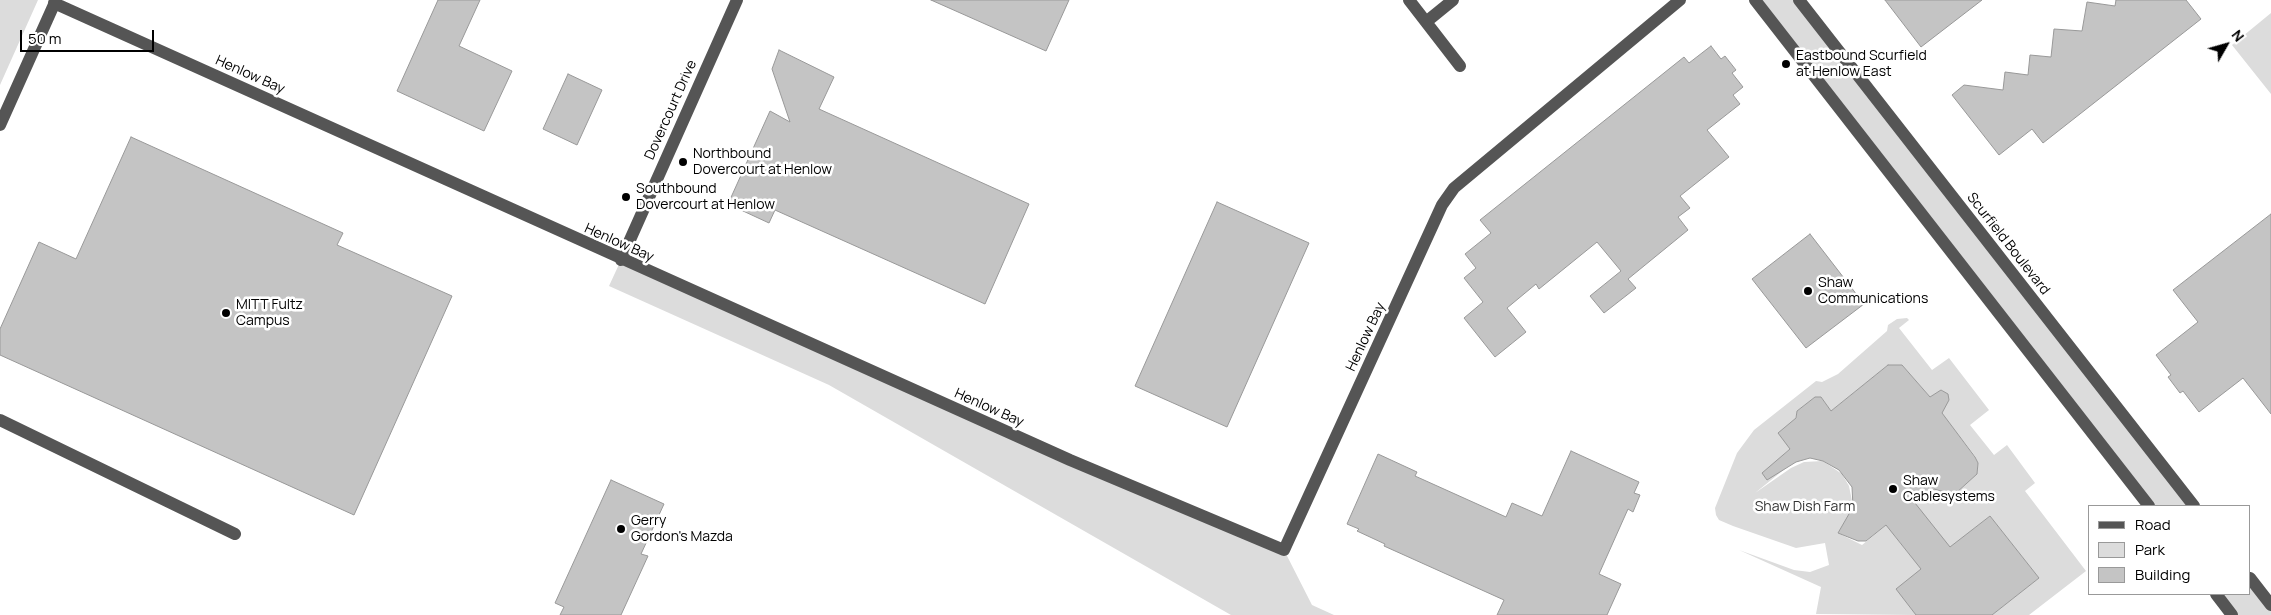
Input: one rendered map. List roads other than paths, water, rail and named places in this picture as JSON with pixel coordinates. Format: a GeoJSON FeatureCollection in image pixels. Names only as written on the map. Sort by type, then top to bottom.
{"type":"FeatureCollection","features":[{"type":"Feature","properties":{"kind":"street","name":"Dovercourt Drive"},"geometry":{"type":"LineString","coordinates":[[621,260],[737,0]]}},
{"type":"Feature","properties":{"kind":"street"},"geometry":{"type":"LineString","coordinates":[[1409,0],[1460,66]]}},
{"type":"Feature","properties":{"kind":"street"},"geometry":{"type":"LineString","coordinates":[[1426,22],[1453,0]]}},
{"type":"Feature","properties":{"kind":"street","name":"Henlow Bay"},"geometry":{"type":"LineString","coordinates":[[55,2],[621,260],[1070,460],[1284,550],[1442,205],[1454,188],[1680,0]]}},
{"type":"Feature","properties":{"kind":"street"},"geometry":{"type":"LineString","coordinates":[[1755,0],[2148,505]]}},
{"type":"Feature","properties":{"kind":"street","name":"Scurfield Boulevard"},"geometry":{"type":"LineString","coordinates":[[1799,0],[2193,505]]}},
{"type":"Feature","properties":{"kind":"street"},"geometry":{"type":"LineString","coordinates":[[0,125],[55,2]]}},
{"type":"Feature","properties":{"kind":"street"},"geometry":{"type":"LineString","coordinates":[[0,420],[234,534]]}},
{"type":"Feature","properties":{"kind":"street"},"geometry":{"type":"LineString","coordinates":[[2251,579],[2271,605]]}},
{"type":"Feature","properties":{"kind":"street"},"geometry":{"type":"LineString","coordinates":[[2217,595],[2232,615]]}},
{"type":"Feature","properties":{"kind":"place","name":"Eastbound Scurfield at Henlow East"},"geometry":{"type":"Point","coordinates":[1786,64]}},
{"type":"Feature","properties":{"kind":"place","name":"Northbound Dovercourt at Henlow"},"geometry":{"type":"Point","coordinates":[683,162]}},
{"type":"Feature","properties":{"kind":"place","name":"Southbound Dovercourt at Henlow"},"geometry":{"type":"Point","coordinates":[626,197]}},
{"type":"Feature","properties":{"kind":"place","name":"Shaw Communications"},"geometry":{"type":"Point","coordinates":[1808,291]}},
{"type":"Feature","properties":{"kind":"place","name":"MITT Fultz Campus"},"geometry":{"type":"Point","coordinates":[226,313]}},
{"type":"Feature","properties":{"kind":"place","name":"Shaw Cablesystems"},"geometry":{"type":"Point","coordinates":[1893,489]}},
{"type":"Feature","properties":{"kind":"place","name":"Gerry Gordon's Mazda"},"geometry":{"type":"Point","coordinates":[621,529]}},
{"type":"Feature","properties":{"kind":"park label","name":"Shaw Dish Farm"},"geometry":{"type":"Point","coordinates":[1805,507]}}]}
